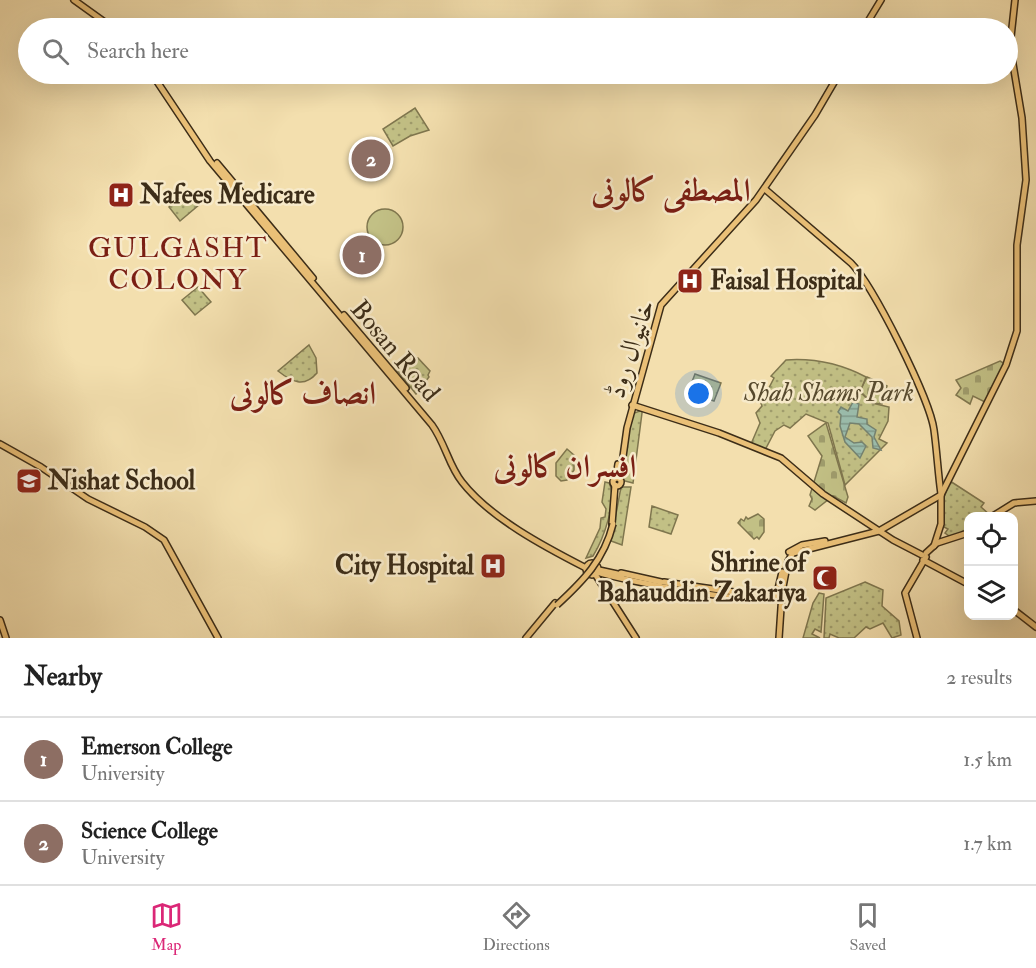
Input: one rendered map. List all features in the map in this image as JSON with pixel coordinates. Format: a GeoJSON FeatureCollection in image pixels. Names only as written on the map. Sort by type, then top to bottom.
{"type":"FeatureCollection","features":[{"type":"Feature","properties":{"kind":"main road"},"geometry":{"type":"LineString","coordinates":[[76,0],[100,18]]}},
{"type":"Feature","properties":{"kind":"main road"},"geometry":{"type":"LineString","coordinates":[[869,18],[880,0]]}},
{"type":"Feature","properties":{"kind":"main road"},"geometry":{"type":"LineString","coordinates":[[1013,18],[1015,0]]}},
{"type":"Feature","properties":{"kind":"main road","name":"Bosan Road"},"geometry":{"type":"LineString","coordinates":[[160,84],[201,144],[259,217],[443,435],[463,480],[524,531],[587,567]]}},
{"type":"Feature","properties":{"kind":"main road","name":"خانیوال روڈ"},"geometry":{"type":"LineString","coordinates":[[528,638],[549,613],[595,567],[607,546],[620,460],[633,404],[663,299],[748,207],[809,122],[832,84]]}},
{"type":"Feature","properties":{"kind":"main road","name":"خانیوال روڈ"},"geometry":{"type":"LineString","coordinates":[[633,404],[659,310],[665,300],[756,200],[815,115],[832,84]]}},
{"type":"Feature","properties":{"kind":"main road"},"geometry":{"type":"LineString","coordinates":[[778,638],[779,593],[788,561],[793,553],[879,531],[941,495],[1006,365],[1017,331],[1017,245],[1026,180],[1022,118],[1016,84]]}},
{"type":"Feature","properties":{"kind":"main road"},"geometry":{"type":"LineString","coordinates":[[766,190],[851,263],[862,277],[911,367],[933,426],[941,495],[941,524],[934,546],[924,557],[905,593],[917,638]]}},
{"type":"Feature","properties":{"kind":"main road"},"geometry":{"type":"LineString","coordinates":[[638,392],[644,408]]}},
{"type":"Feature","properties":{"kind":"main road"},"geometry":{"type":"LineString","coordinates":[[620,460],[633,404],[719,433],[782,458],[816,489],[879,531],[964,581]]}},
{"type":"Feature","properties":{"kind":"main road"},"geometry":{"type":"LineString","coordinates":[[631,415],[644,408]]}},
{"type":"Feature","properties":{"kind":"main road"},"geometry":{"type":"LineString","coordinates":[[0,444],[41,467],[88,499],[145,527],[164,540],[218,638]]}},
{"type":"Feature","properties":{"kind":"main road"},"geometry":{"type":"LineString","coordinates":[[999,512],[1014,503],[1036,501]]}},
{"type":"Feature","properties":{"kind":"main road"},"geometry":{"type":"LineString","coordinates":[[934,546],[964,535]]}},
{"type":"Feature","properties":{"kind":"main road"},"geometry":{"type":"LineString","coordinates":[[636,638],[596,572],[593,563],[587,567],[589,575],[596,572],[611,572],[661,582],[734,592],[779,593]]}},
{"type":"Feature","properties":{"kind":"main road"},"geometry":{"type":"LineString","coordinates":[[596,572],[720,594],[767,599],[779,593]]}},
{"type":"Feature","properties":{"kind":"main road"},"geometry":{"type":"LineString","coordinates":[[1018,613],[1036,627]]}},
{"type":"Feature","properties":{"kind":"main road"},"geometry":{"type":"LineString","coordinates":[[0,620],[5,638]]}},
{"type":"Feature","properties":{"kind":"main road"},"geometry":{"type":"LineString","coordinates":[[0,626],[5,638]]}},
{"type":"Feature","properties":{"kind":"green space"},"geometry":{"type":"Polygon","coordinates":[[[415,108],[429,130],[410,136],[393,146],[383,129],[415,108]]]}},
{"type":"Feature","properties":{"kind":"green space"},"geometry":{"type":"Polygon","coordinates":[[[181,191],[200,204],[180,221],[169,207],[181,191]]]}},
{"type":"Feature","properties":{"kind":"green space"},"geometry":{"type":"Polygon","coordinates":[[[385,209],[398,214],[403,227],[398,240],[385,245],[372,240],[367,227],[372,214],[385,209]]]}},
{"type":"Feature","properties":{"kind":"green space"},"geometry":{"type":"Polygon","coordinates":[[[198,287],[211,302],[195,315],[182,300],[198,287]]]}},
{"type":"Feature","properties":{"kind":"green space"},"geometry":{"type":"Polygon","coordinates":[[[309,345],[316,358],[317,373],[312,378],[298,382],[278,371],[309,345]]]}},
{"type":"Feature","properties":{"kind":"green space"},"geometry":{"type":"Polygon","coordinates":[[[418,358],[430,371],[429,377],[416,394],[397,370],[411,359],[418,358]]]}},
{"type":"Feature","properties":{"kind":"green space","name":"Shah Shams Park"},"geometry":{"type":"Polygon","coordinates":[[[786,360],[817,361],[857,372],[866,377],[860,392],[872,403],[889,407],[888,421],[879,439],[887,443],[845,485],[828,423],[806,414],[790,428],[784,425],[775,431],[765,450],[751,444],[760,423],[756,413],[762,406],[761,403],[774,378],[771,376],[786,360]]]}},
{"type":"Feature","properties":{"kind":"green space"},"geometry":{"type":"Polygon","coordinates":[[[1000,361],[1005,364],[985,402],[973,396],[970,404],[956,395],[961,388],[956,380],[1000,361]]]}},
{"type":"Feature","properties":{"kind":"green space"},"geometry":{"type":"Polygon","coordinates":[[[695,374],[721,383],[714,401],[688,392],[695,374]]]}},
{"type":"Feature","properties":{"kind":"green space"},"geometry":{"type":"Polygon","coordinates":[[[867,377],[887,386],[882,404],[872,403],[860,391],[867,377]]]}},
{"type":"Feature","properties":{"kind":"green space"},"geometry":{"type":"Polygon","coordinates":[[[642,410],[633,483],[621,480],[632,414],[642,410]]]}},
{"type":"Feature","properties":{"kind":"green space"},"geometry":{"type":"Polygon","coordinates":[[[826,423],[848,497],[846,503],[833,496],[815,510],[809,506],[812,499],[810,495],[822,456],[808,436],[826,423]]]}},
{"type":"Feature","properties":{"kind":"green space"},"geometry":{"type":"Polygon","coordinates":[[[567,449],[574,455],[574,470],[567,480],[561,481],[556,476],[556,463],[567,449]]]}},
{"type":"Feature","properties":{"kind":"green space"},"geometry":{"type":"Polygon","coordinates":[[[950,481],[984,503],[981,507],[987,512],[964,512],[964,532],[952,538],[945,533],[948,529],[942,526],[942,503],[950,481]]]}},
{"type":"Feature","properties":{"kind":"green space"},"geometry":{"type":"Polygon","coordinates":[[[605,482],[609,483],[611,490],[611,509],[593,556],[586,558],[600,528],[601,518],[605,517],[606,509],[602,502],[605,482]]]}},
{"type":"Feature","properties":{"kind":"green space"},"geometry":{"type":"Polygon","coordinates":[[[621,487],[631,487],[622,545],[611,541],[621,487]]]}},
{"type":"Feature","properties":{"kind":"green space"},"geometry":{"type":"Polygon","coordinates":[[[652,506],[678,515],[671,534],[649,527],[652,506]]]}},
{"type":"Feature","properties":{"kind":"green space"},"geometry":{"type":"Polygon","coordinates":[[[758,514],[764,519],[764,532],[759,539],[757,537],[754,539],[738,523],[741,519],[744,521],[746,517],[748,519],[758,514]]]}},
{"type":"Feature","properties":{"kind":"green space"},"geometry":{"type":"Polygon","coordinates":[[[865,582],[883,590],[882,606],[899,621],[901,635],[892,638],[883,623],[870,629],[866,627],[854,638],[839,638],[830,634],[829,638],[824,638],[826,598],[865,582]]]}},
{"type":"Feature","properties":{"kind":"green space"},"geometry":{"type":"Polygon","coordinates":[[[819,593],[824,594],[821,632],[815,629],[812,634],[820,638],[803,638],[813,603],[819,593]]]}},
{"type":"Feature","properties":{"kind":"shaded area"},"geometry":{"type":"Polygon","coordinates":[[[853,402],[859,404],[857,417],[867,419],[867,424],[876,430],[874,437],[881,450],[873,448],[872,437],[859,424],[850,423],[845,437],[854,443],[862,442],[866,446],[860,458],[845,442],[840,426],[841,415],[838,412],[841,407],[848,411],[853,402]]]}},
{"type":"Feature","properties":{"kind":"place","name":"Science College"},"geometry":{"type":"Point","coordinates":[371,159]}},
{"type":"Feature","properties":{"kind":"place","name":"Nafees Medicare"},"geometry":{"type":"Point","coordinates":[121,195]}},
{"type":"Feature","properties":{"kind":"place","name":"Emerson College"},"geometry":{"type":"Point","coordinates":[362,255]}},
{"type":"Feature","properties":{"kind":"place","name":"Faisal Hospital"},"geometry":{"type":"Point","coordinates":[690,281]}},
{"type":"Feature","properties":{"kind":"place","name":"Nishat School"},"geometry":{"type":"Point","coordinates":[29,481]}},
{"type":"Feature","properties":{"kind":"place","name":"City Hospital"},"geometry":{"type":"Point","coordinates":[493,566]}},
{"type":"Feature","properties":{"kind":"place","name":"Shrine of Bahauddin Zakariya"},"geometry":{"type":"Point","coordinates":[825,578]}},
{"type":"Feature","properties":{"kind":"district","name":"المصطفی کالونی"},"geometry":{"type":"Point","coordinates":[671,191]}},
{"type":"Feature","properties":{"kind":"district","name":"GULGASHT COLONY"},"geometry":{"type":"Point","coordinates":[178,264]}},
{"type":"Feature","properties":{"kind":"district","name":"انصاف کالونی"},"geometry":{"type":"Point","coordinates":[303,394]}},
{"type":"Feature","properties":{"kind":"district","name":"افسران کالونی"},"geometry":{"type":"Point","coordinates":[565,467]}}]}
